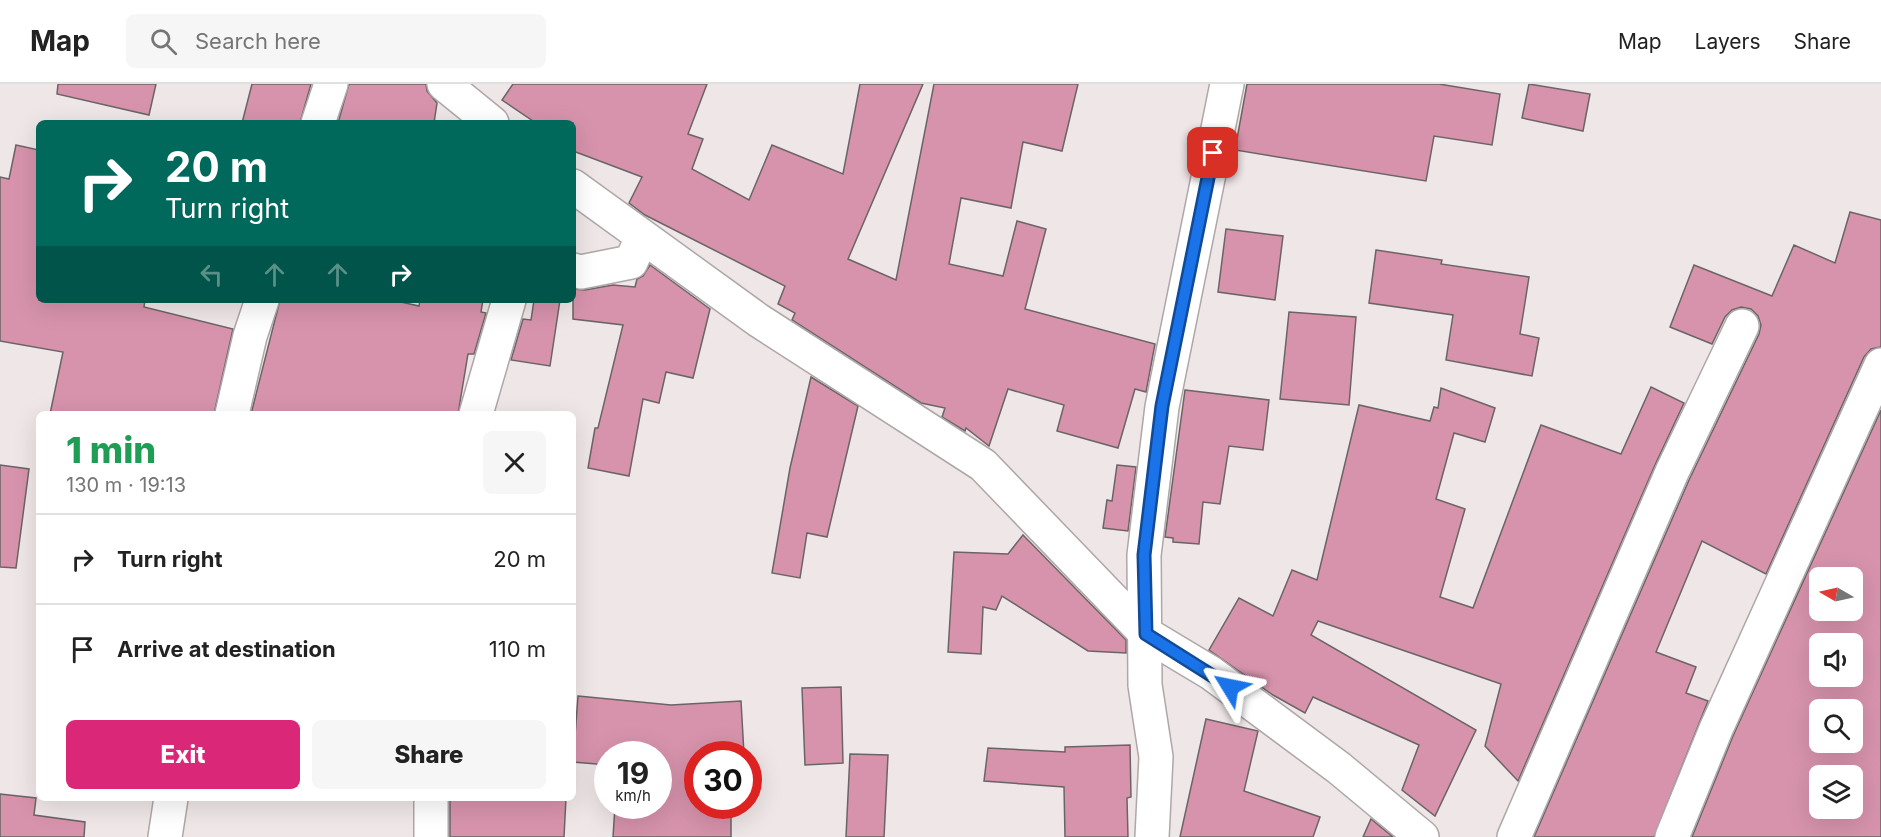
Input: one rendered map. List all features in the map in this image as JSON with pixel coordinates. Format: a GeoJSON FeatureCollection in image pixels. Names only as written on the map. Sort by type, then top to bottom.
{"type":"FeatureCollection","features":[{"type":"Feature","properties":{"kind":"street"},"geometry":{"type":"LineString","coordinates":[[319,120],[331,84]]}},
{"type":"Feature","properties":{"kind":"street"},"geometry":{"type":"LineString","coordinates":[[444,84],[488,120]]}},
{"type":"Feature","properties":{"kind":"street"},"geometry":{"type":"LineString","coordinates":[[1152,837],[1156,757],[1145,685],[1144,555],[1162,406],[1227,84]]}},
{"type":"Feature","properties":{"kind":"street"},"geometry":{"type":"LineString","coordinates":[[576,188],[758,320],[983,465],[1146,634],[1211,673],[1338,768],[1422,837]]}},
{"type":"Feature","properties":{"kind":"street"},"geometry":{"type":"LineString","coordinates":[[576,271],[581,272],[631,262],[642,237]]}},
{"type":"Feature","properties":{"kind":"street"},"geometry":{"type":"LineString","coordinates":[[233,411],[250,336],[261,303]]}},
{"type":"Feature","properties":{"kind":"street"},"geometry":{"type":"LineString","coordinates":[[477,411],[508,303]]}},
{"type":"Feature","properties":{"kind":"street"},"geometry":{"type":"LineString","coordinates":[[1514,837],[1672,472],[1742,326]]}},
{"type":"Feature","properties":{"kind":"street"},"geometry":{"type":"LineString","coordinates":[[1672,837],[1716,729],[1881,365]]}},
{"type":"Feature","properties":{"kind":"street"},"geometry":{"type":"LineString","coordinates":[[165,837],[171,801]]}},
{"type":"Feature","properties":{"kind":"street"},"geometry":{"type":"LineString","coordinates":[[431,801],[431,837]]}},
{"type":"Feature","properties":{"kind":"building"},"geometry":{"type":"Polygon","coordinates":[[[58,84],[156,84],[149,115],[57,94],[58,84]]]}},
{"type":"Feature","properties":{"kind":"building"},"geometry":{"type":"Polygon","coordinates":[[[252,84],[311,84],[301,120],[243,120],[252,84]]]}},
{"type":"Feature","properties":{"kind":"building"},"geometry":{"type":"Polygon","coordinates":[[[349,84],[426,84],[427,91],[437,103],[434,120],[339,120],[349,84]]]}},
{"type":"Feature","properties":{"kind":"building"},"geometry":{"type":"Polygon","coordinates":[[[513,84],[707,84],[688,134],[703,139],[692,169],[749,200],[772,145],[843,174],[860,84],[923,84],[848,259],[896,280],[934,84],[1078,84],[1062,151],[1023,142],[1011,208],[961,198],[949,264],[1003,276],[1017,221],[1046,229],[1025,309],[1155,344],[1146,392],[1135,389],[1118,448],[1057,431],[1064,405],[1008,389],[989,446],[966,428],[965,431],[942,417],[945,408],[921,403],[792,320],[795,313],[778,304],[785,286],[645,215],[629,203],[642,177],[576,152],[576,120],[532,120],[502,100],[513,84]]]}},
{"type":"Feature","properties":{"kind":"building"},"geometry":{"type":"Polygon","coordinates":[[[1247,84],[1439,84],[1500,94],[1492,145],[1434,136],[1426,181],[1235,150],[1247,84]]]}},
{"type":"Feature","properties":{"kind":"building"},"geometry":{"type":"Polygon","coordinates":[[[1529,84],[1590,94],[1583,131],[1522,118],[1529,84]]]}},
{"type":"Feature","properties":{"kind":"building"},"geometry":{"type":"Polygon","coordinates":[[[16,145],[36,149],[36,303],[145,303],[144,307],[233,329],[215,411],[51,411],[63,352],[0,341],[0,177],[9,179],[16,145]]]}},
{"type":"Feature","properties":{"kind":"building"},"geometry":{"type":"Polygon","coordinates":[[[1850,212],[1881,220],[1881,347],[1871,349],[1864,357],[1766,574],[1702,541],[1656,652],[1696,667],[1686,693],[1708,701],[1654,837],[1534,837],[1689,480],[1759,334],[1761,325],[1758,316],[1751,309],[1741,307],[1732,310],[1725,317],[1712,344],[1670,327],[1694,265],[1772,296],[1794,245],[1835,263],[1850,212]]]}},
{"type":"Feature","properties":{"kind":"building"},"geometry":{"type":"Polygon","coordinates":[[[1226,229],[1283,236],[1275,300],[1218,292],[1226,229]]]}},
{"type":"Feature","properties":{"kind":"building"},"geometry":{"type":"Polygon","coordinates":[[[1376,250],[1442,260],[1441,264],[1529,277],[1520,334],[1539,338],[1532,376],[1446,360],[1453,315],[1369,303],[1376,250]]]}},
{"type":"Feature","properties":{"kind":"building"},"geometry":{"type":"Polygon","coordinates":[[[650,265],[710,309],[693,378],[666,372],[659,403],[643,399],[629,476],[588,468],[595,428],[598,428],[623,325],[573,319],[573,303],[576,303],[576,289],[613,285],[635,287],[637,279],[643,276],[650,265]]]}},
{"type":"Feature","properties":{"kind":"building"},"geometry":{"type":"Polygon","coordinates":[[[279,303],[406,303],[419,306],[420,303],[482,303],[481,312],[486,313],[474,354],[468,354],[458,411],[252,411],[279,303]]]}},
{"type":"Feature","properties":{"kind":"building"},"geometry":{"type":"Polygon","coordinates":[[[534,303],[560,303],[550,366],[511,360],[523,319],[531,320],[534,303]]]}},
{"type":"Feature","properties":{"kind":"building"},"geometry":{"type":"Polygon","coordinates":[[[1289,312],[1356,317],[1349,405],[1280,399],[1289,312]]]}},
{"type":"Feature","properties":{"kind":"building"},"geometry":{"type":"Polygon","coordinates":[[[811,377],[858,406],[827,537],[807,533],[800,578],[772,573],[790,468],[811,377]]]}},
{"type":"Feature","properties":{"kind":"building"},"geometry":{"type":"Polygon","coordinates":[[[1651,387],[1684,403],[1518,781],[1485,746],[1501,684],[1318,621],[1311,635],[1476,730],[1435,816],[1402,790],[1419,745],[1313,697],[1305,713],[1273,695],[1209,650],[1239,598],[1273,616],[1292,570],[1317,580],[1359,405],[1430,421],[1434,407],[1438,408],[1441,388],[1495,408],[1485,442],[1454,433],[1436,499],[1465,509],[1440,597],[1473,608],[1541,425],[1621,454],[1651,387]]]}},
{"type":"Feature","properties":{"kind":"building"},"geometry":{"type":"Polygon","coordinates":[[[1185,390],[1269,400],[1263,450],[1229,446],[1220,504],[1203,502],[1199,544],[1173,542],[1173,538],[1165,537],[1185,390]]]}},
{"type":"Feature","properties":{"kind":"building"},"geometry":{"type":"Polygon","coordinates":[[[1881,410],[1881,837],[1692,837],[1733,736],[1809,569],[1809,621],[1863,621],[1863,567],[1810,567],[1881,410]]]}},
{"type":"Feature","properties":{"kind":"building"},"geometry":{"type":"Polygon","coordinates":[[[0,465],[29,469],[16,568],[0,567],[0,465]]]}},
{"type":"Feature","properties":{"kind":"building"},"geometry":{"type":"Polygon","coordinates":[[[1117,465],[1136,467],[1128,531],[1103,528],[1107,500],[1112,501],[1117,465]]]}},
{"type":"Feature","properties":{"kind":"building"},"geometry":{"type":"Polygon","coordinates":[[[1023,535],[1126,640],[1126,653],[1088,651],[1002,596],[996,610],[983,607],[981,654],[948,652],[954,552],[1008,554],[1023,535]]]}},
{"type":"Feature","properties":{"kind":"building"},"geometry":{"type":"Polygon","coordinates":[[[841,687],[843,763],[805,765],[802,688],[841,687]]]}},
{"type":"Feature","properties":{"kind":"building"},"geometry":{"type":"Polygon","coordinates":[[[578,696],[671,705],[741,701],[743,741],[684,741],[684,819],[731,819],[731,837],[613,837],[614,819],[672,819],[672,741],[594,741],[594,764],[576,762],[578,696]]]}},
{"type":"Feature","properties":{"kind":"building"},"geometry":{"type":"Polygon","coordinates":[[[1206,719],[1258,731],[1244,791],[1320,817],[1313,837],[1180,837],[1206,719]]]}},
{"type":"Feature","properties":{"kind":"building"},"geometry":{"type":"Polygon","coordinates":[[[1130,745],[1131,797],[1127,798],[1128,837],[1065,837],[1064,787],[984,781],[988,748],[1065,752],[1065,747],[1130,745]]]}},
{"type":"Feature","properties":{"kind":"building"},"geometry":{"type":"Polygon","coordinates":[[[850,754],[888,755],[884,837],[846,837],[850,754]]]}},
{"type":"Feature","properties":{"kind":"building"},"geometry":{"type":"Polygon","coordinates":[[[0,794],[36,798],[34,815],[85,822],[84,837],[0,837],[0,794]]]}},
{"type":"Feature","properties":{"kind":"building"},"geometry":{"type":"Polygon","coordinates":[[[450,801],[566,801],[564,837],[450,837],[450,801]]]}},
{"type":"Feature","properties":{"kind":"building"},"geometry":{"type":"Polygon","coordinates":[[[1371,819],[1393,837],[1363,837],[1371,819]]]}},
{"type":"Feature","properties":{"kind":"route"},"geometry":{"type":"LineString","coordinates":[[1213,153],[1162,406],[1144,555],[1146,634],[1230,687]]}}]}
